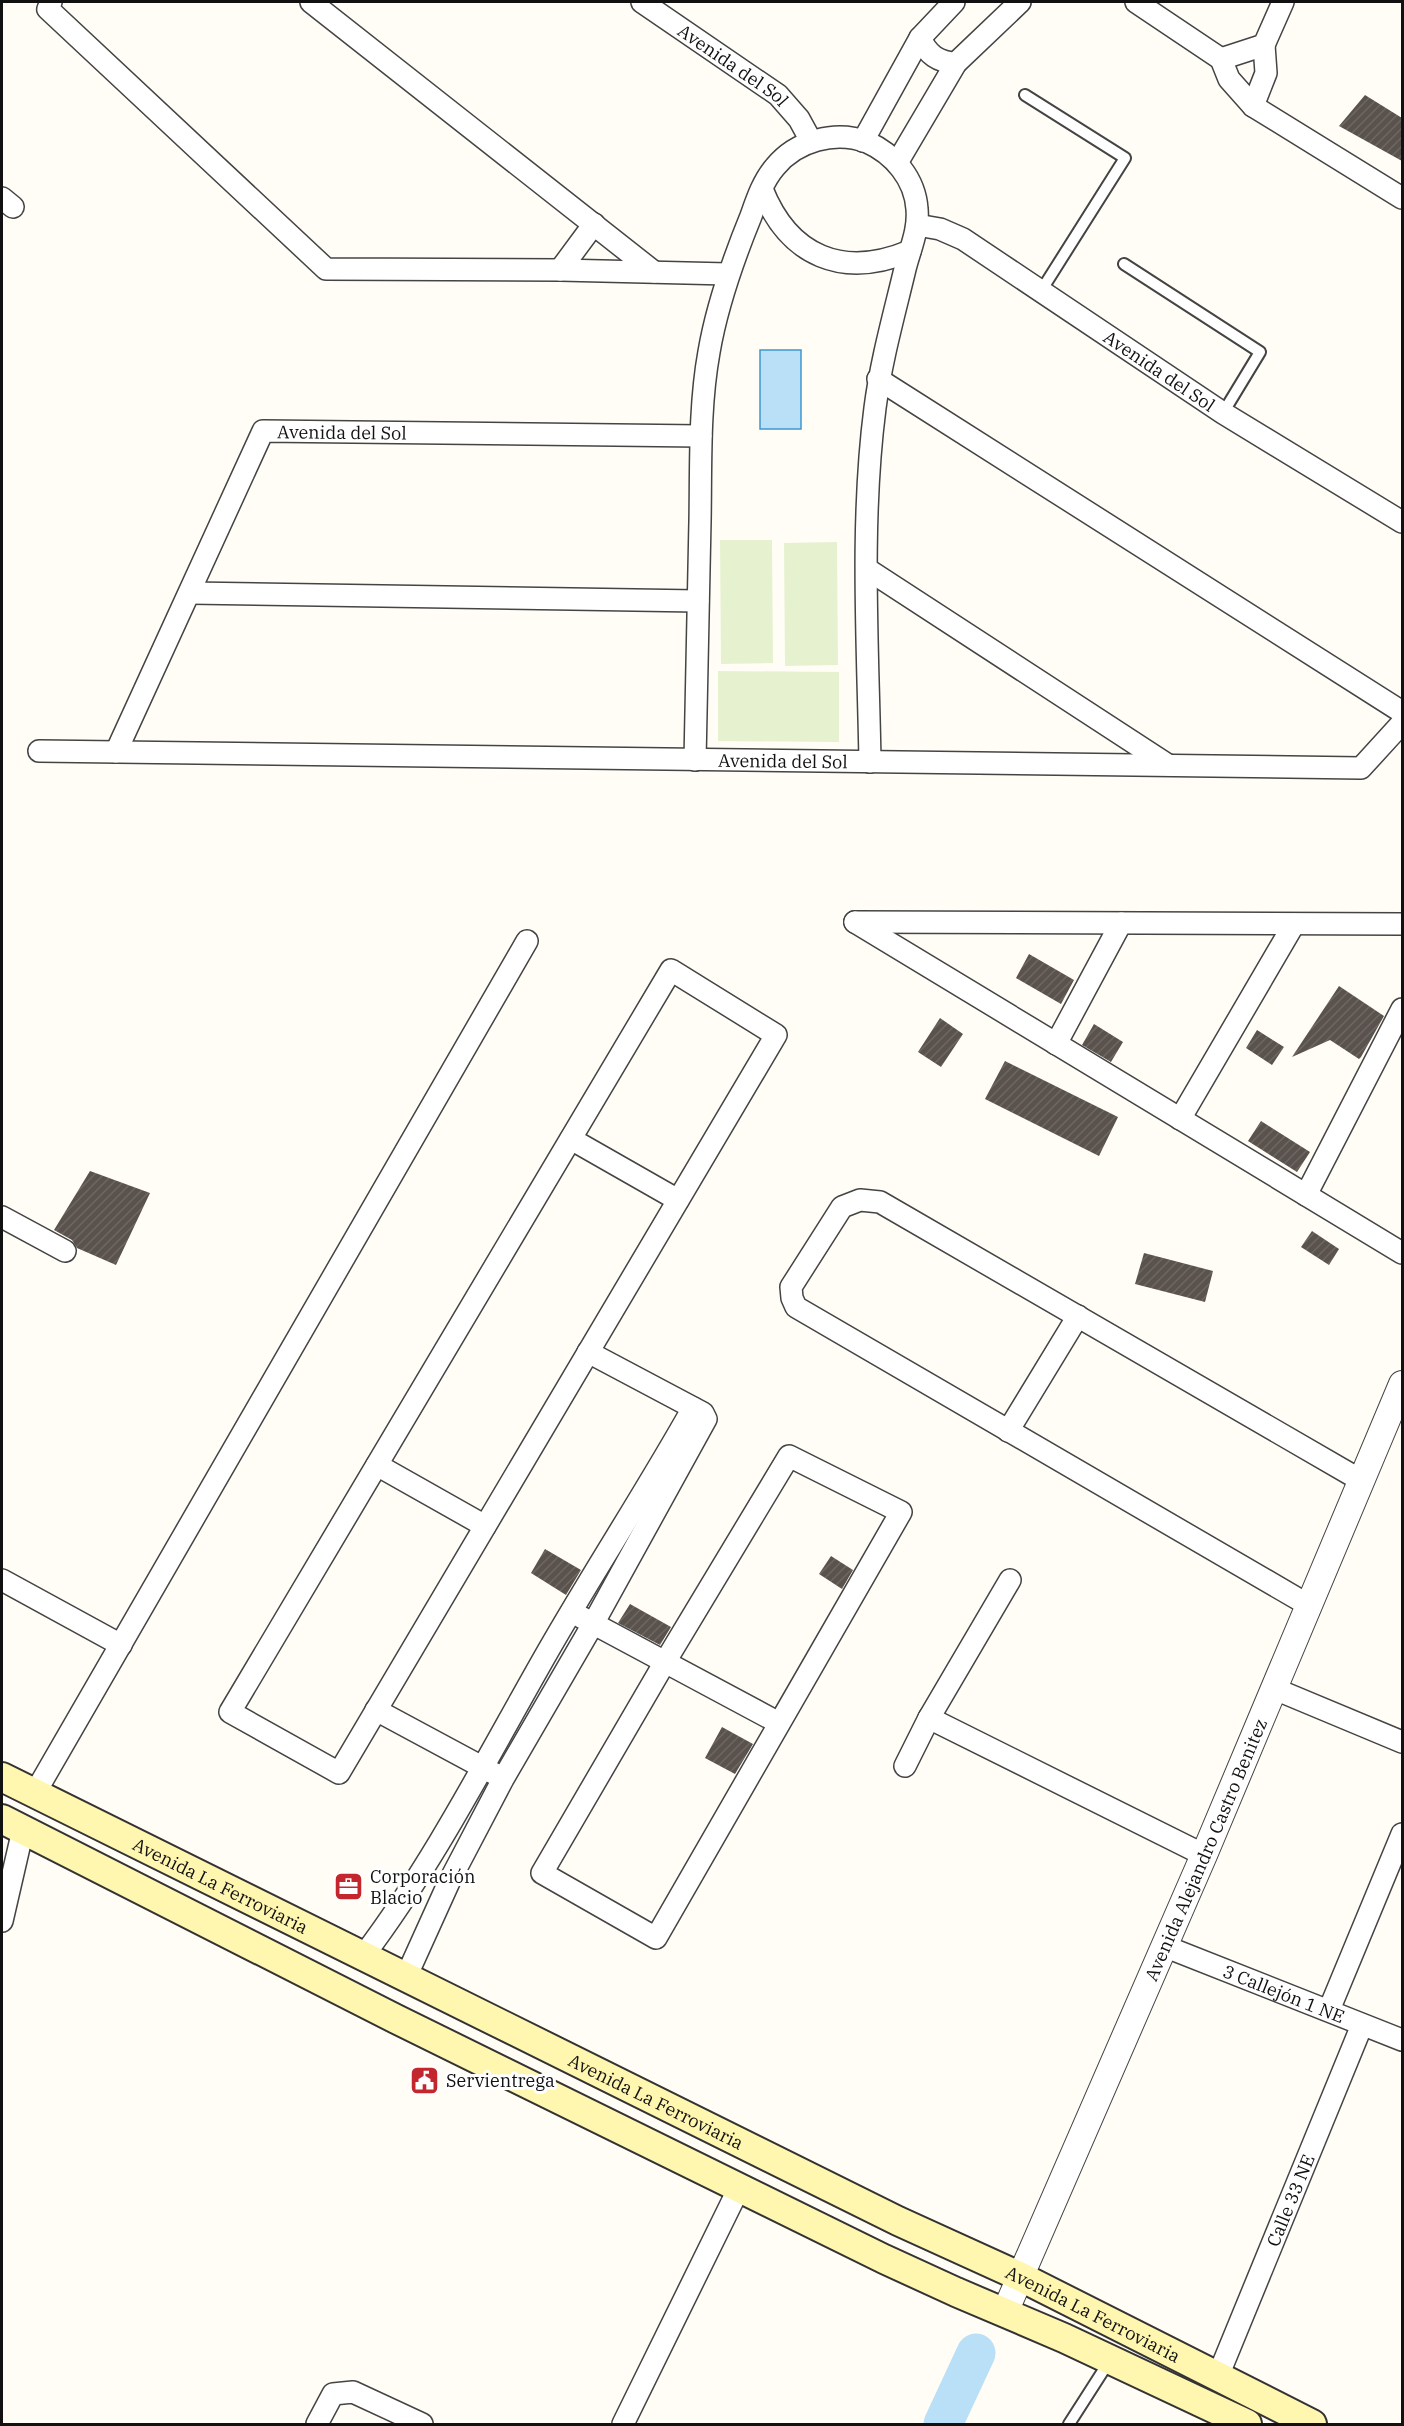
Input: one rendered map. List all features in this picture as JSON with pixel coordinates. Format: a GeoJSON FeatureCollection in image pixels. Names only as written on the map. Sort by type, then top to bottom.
{"type":"FeatureCollection","features":[{"type":"Feature","properties":{"kind":"main road","name":"Avenida La Ferroviaria"},"geometry":{"type":"LineString","coordinates":[[2,1777],[898,2222],[1019,2277],[1312,2424]]}},
{"type":"Feature","properties":{"kind":"main road","name":"Avenida La Ferroviaria"},"geometry":{"type":"LineString","coordinates":[[12,1824],[396,2019],[739,2188],[925,2278],[1005,2312],[1247,2424]]}},
{"type":"Feature","properties":{"kind":"street"},"geometry":{"type":"LineString","coordinates":[[51,2],[48,9],[326,269],[560,270],[728,274]]}},
{"type":"Feature","properties":{"kind":"street"},"geometry":{"type":"LineString","coordinates":[[311,2],[654,272]]}},
{"type":"Feature","properties":{"kind":"street","name":"Avenida del Sol"},"geometry":{"type":"LineString","coordinates":[[642,2],[778,95],[799,118],[811,141]]}},
{"type":"Feature","properties":{"kind":"street"},"geometry":{"type":"LineString","coordinates":[[863,141],[920,38],[954,2]]}},
{"type":"Feature","properties":{"kind":"street"},"geometry":{"type":"LineString","coordinates":[[897,163],[956,63],[1020,2]]}},
{"type":"Feature","properties":{"kind":"street"},"geometry":{"type":"LineString","coordinates":[[1136,2],[1221,59],[1229,79],[1253,105],[1402,198]]}},
{"type":"Feature","properties":{"kind":"street"},"geometry":{"type":"LineString","coordinates":[[1253,105],[1266,73],[1264,45],[1283,2]]}},
{"type":"Feature","properties":{"kind":"street"},"geometry":{"type":"LineString","coordinates":[[920,38],[925,49],[934,57],[945,62],[956,63]]}},
{"type":"Feature","properties":{"kind":"street"},"geometry":{"type":"LineString","coordinates":[[1221,59],[1264,45]]}},
{"type":"Feature","properties":{"kind":"street"},"geometry":{"type":"LineString","coordinates":[[837,136],[863,141],[882,150],[897,163],[907,176],[914,192],[917,208],[917,225],[910,251],[889,260],[866,264],[843,262],[821,256],[800,244],[783,229],[770,210],[762,189],[773,168],[790,152],[811,141],[837,136]]}},
{"type":"Feature","properties":{"kind":"street","name":"Avenida del Sol"},"geometry":{"type":"LineString","coordinates":[[695,760],[701,436],[709,352],[728,274],[762,189]]}},
{"type":"Feature","properties":{"kind":"street"},"geometry":{"type":"LineString","coordinates":[[560,270],[594,224]]}},
{"type":"Feature","properties":{"kind":"street","name":"Avenida del Sol"},"geometry":{"type":"LineString","coordinates":[[917,225],[940,229],[963,239],[1223,413],[1402,522]]}},
{"type":"Feature","properties":{"kind":"street","name":"Avenida del Sol"},"geometry":{"type":"LineString","coordinates":[[870,762],[867,569],[870,442],[878,378],[910,251]]}},
{"type":"Feature","properties":{"kind":"street"},"geometry":{"type":"LineString","coordinates":[[878,378],[1402,712]]}},
{"type":"Feature","properties":{"kind":"street","name":"Avenida del Sol"},"geometry":{"type":"LineString","coordinates":[[116,752],[263,431],[701,436]]}},
{"type":"Feature","properties":{"kind":"street"},"geometry":{"type":"LineString","coordinates":[[867,569],[1168,765]]}},
{"type":"Feature","properties":{"kind":"street"},"geometry":{"type":"LineString","coordinates":[[190,593],[698,601]]}},
{"type":"Feature","properties":{"kind":"street","name":"Avenida del Sol"},"geometry":{"type":"LineString","coordinates":[[39,751],[1361,768],[1402,723]]}},
{"type":"Feature","properties":{"kind":"street"},"geometry":{"type":"LineString","coordinates":[[1402,924],[855,922],[1402,1253]]}},
{"type":"Feature","properties":{"kind":"street"},"geometry":{"type":"LineString","coordinates":[[1056,1044],[1121,923]]}},
{"type":"Feature","properties":{"kind":"street"},"geometry":{"type":"LineString","coordinates":[[1180,1119],[1294,924]]}},
{"type":"Feature","properties":{"kind":"street"},"geometry":{"type":"LineString","coordinates":[[35,1793],[527,941]]}},
{"type":"Feature","properties":{"kind":"street"},"geometry":{"type":"LineString","coordinates":[[671,970],[776,1035],[339,1773],[230,1712],[571,1139],[671,970]]}},
{"type":"Feature","properties":{"kind":"street"},"geometry":{"type":"LineString","coordinates":[[1306,1195],[1402,1009]]}},
{"type":"Feature","properties":{"kind":"street"},"geometry":{"type":"LineString","coordinates":[[571,1139],[678,1200]]}},
{"type":"Feature","properties":{"kind":"street"},"geometry":{"type":"LineString","coordinates":[[1310,1606],[796,1307],[791,1287],[842,1207],[860,1200],[880,1202],[1362,1481]]}},
{"type":"Feature","properties":{"kind":"street"},"geometry":{"type":"LineString","coordinates":[[2,1217],[65,1251]]}},
{"type":"Feature","properties":{"kind":"street"},"geometry":{"type":"LineString","coordinates":[[1008,1431],[1078,1316]]}},
{"type":"Feature","properties":{"kind":"street"},"geometry":{"type":"LineString","coordinates":[[406,1977],[449,1882],[503,1779],[593,1624],[706,1419],[703,1413],[588,1352]]}},
{"type":"Feature","properties":{"kind":"street","name":"Avenida Alejandro Castro Benitez"},"geometry":{"type":"LineString","coordinates":[[1005,2312],[1204,1855],[1402,1384]]}},
{"type":"Feature","properties":{"kind":"street"},"geometry":{"type":"LineString","coordinates":[[364,1955],[425,1866],[570,1612],[693,1408]]}},
{"type":"Feature","properties":{"kind":"street"},"geometry":{"type":"LineString","coordinates":[[789,1456],[901,1512],[656,1938],[542,1873],[665,1662],[789,1456]]}},
{"type":"Feature","properties":{"kind":"street"},"geometry":{"type":"LineString","coordinates":[[377,1465],[485,1526]]}},
{"type":"Feature","properties":{"kind":"street"},"geometry":{"type":"LineString","coordinates":[[2,1580],[121,1645]]}},
{"type":"Feature","properties":{"kind":"street"},"geometry":{"type":"LineString","coordinates":[[905,1766],[929,1719],[1010,1580]]}},
{"type":"Feature","properties":{"kind":"street"},"geometry":{"type":"LineString","coordinates":[[570,1612],[779,1723]]}},
{"type":"Feature","properties":{"kind":"street"},"geometry":{"type":"LineString","coordinates":[[1275,1689],[1402,1742]]}},
{"type":"Feature","properties":{"kind":"street"},"geometry":{"type":"LineString","coordinates":[[376,1710],[503,1779]]}},
{"type":"Feature","properties":{"kind":"street"},"geometry":{"type":"LineString","coordinates":[[929,1719],[1204,1855]]}},
{"type":"Feature","properties":{"kind":"street"},"geometry":{"type":"LineString","coordinates":[[2,1921],[12,1824]]}},
{"type":"Feature","properties":{"kind":"street"},"geometry":{"type":"LineString","coordinates":[[1329,2010],[1402,1834]]}},
{"type":"Feature","properties":{"kind":"street","name":"3 Callejón 1 NE"},"geometry":{"type":"LineString","coordinates":[[1164,1946],[1402,2040]]}},
{"type":"Feature","properties":{"kind":"street","name":"Calle 33 NE"},"geometry":{"type":"LineString","coordinates":[[1218,2376],[1362,2025]]}},
{"type":"Feature","properties":{"kind":"street"},"geometry":{"type":"LineString","coordinates":[[623,2424],[739,2188]]}},
{"type":"Feature","properties":{"kind":"street"},"geometry":{"type":"LineString","coordinates":[[317,2424],[333,2394],[343,2391],[353,2392],[422,2424]]}},
{"type":"Feature","properties":{"kind":"lane"},"geometry":{"type":"LineString","coordinates":[[1025,95],[1125,158],[1041,291]]}},
{"type":"Feature","properties":{"kind":"lane"},"geometry":{"type":"LineString","coordinates":[[1124,264],[1260,352],[1223,413]]}},
{"type":"Feature","properties":{"kind":"lane"},"geometry":{"type":"LineString","coordinates":[[1069,2424],[1110,2360]]}},
{"type":"Feature","properties":{"kind":"green space"},"geometry":{"type":"Polygon","coordinates":[[[720,540],[772,540],[773,663],[721,664],[720,540]]]}},
{"type":"Feature","properties":{"kind":"green space"},"geometry":{"type":"Polygon","coordinates":[[[837,542],[838,665],[785,666],[784,543],[837,542]]]}},
{"type":"Feature","properties":{"kind":"green space"},"geometry":{"type":"Polygon","coordinates":[[[718,671],[839,672],[839,742],[718,741],[718,671]]]}},
{"type":"Feature","properties":{"kind":"water"},"geometry":{"type":"Polygon","coordinates":[[[760,350],[801,350],[801,429],[760,429],[760,350]]]}},
{"type":"Feature","properties":{"kind":"building"},"geometry":{"type":"Polygon","coordinates":[[[1365,95],[1402,118],[1402,161],[1339,126],[1365,95]]]}},
{"type":"Feature","properties":{"kind":"building"},"geometry":{"type":"Polygon","coordinates":[[[1029,954],[1074,980],[1061,1004],[1016,978],[1029,954]]]}},
{"type":"Feature","properties":{"kind":"building"},"geometry":{"type":"Polygon","coordinates":[[[1339,986],[1384,1016],[1361,1057],[1359,1059],[1330,1040],[1292,1057],[1339,986]]]}},
{"type":"Feature","properties":{"kind":"building"},"geometry":{"type":"Polygon","coordinates":[[[940,1018],[963,1034],[941,1067],[918,1052],[940,1018]]]}},
{"type":"Feature","properties":{"kind":"building"},"geometry":{"type":"Polygon","coordinates":[[[1094,1024],[1123,1042],[1111,1062],[1082,1045],[1094,1024]]]}},
{"type":"Feature","properties":{"kind":"building"},"geometry":{"type":"Polygon","coordinates":[[[1257,1030],[1284,1047],[1272,1065],[1246,1048],[1257,1030]]]}},
{"type":"Feature","properties":{"kind":"building"},"geometry":{"type":"Polygon","coordinates":[[[1005,1061],[1118,1117],[1099,1156],[985,1099],[1005,1061]]]}},
{"type":"Feature","properties":{"kind":"building"},"geometry":{"type":"Polygon","coordinates":[[[1261,1121],[1310,1152],[1297,1172],[1248,1141],[1261,1121]]]}},
{"type":"Feature","properties":{"kind":"building"},"geometry":{"type":"Polygon","coordinates":[[[90,1171],[150,1193],[116,1265],[77,1248],[72,1240],[54,1230],[90,1171]]]}},
{"type":"Feature","properties":{"kind":"building"},"geometry":{"type":"Polygon","coordinates":[[[1312,1231],[1339,1249],[1329,1265],[1301,1247],[1312,1231]]]}},
{"type":"Feature","properties":{"kind":"building"},"geometry":{"type":"Polygon","coordinates":[[[1144,1253],[1213,1271],[1205,1302],[1135,1284],[1144,1253]]]}},
{"type":"Feature","properties":{"kind":"building"},"geometry":{"type":"Polygon","coordinates":[[[545,1549],[581,1570],[566,1595],[531,1573],[545,1549]]]}},
{"type":"Feature","properties":{"kind":"building"},"geometry":{"type":"Polygon","coordinates":[[[831,1556],[853,1570],[842,1589],[819,1574],[831,1556]]]}},
{"type":"Feature","properties":{"kind":"building"},"geometry":{"type":"Polygon","coordinates":[[[630,1604],[671,1627],[660,1645],[618,1623],[630,1604]]]}},
{"type":"Feature","properties":{"kind":"building"},"geometry":{"type":"Polygon","coordinates":[[[722,1727],[753,1744],[735,1774],[705,1758],[722,1727]]]}},
{"type":"Feature","properties":{"kind":"waterway"},"geometry":{"type":"LineString","coordinates":[[943,2424],[976,2353]]}},
{"type":"Feature","properties":{"kind":"place","name":"Corporación Blacio"},"geometry":{"type":"Point","coordinates":[349,1886]}},
{"type":"Feature","properties":{"kind":"place","name":"Servientrega"},"geometry":{"type":"Point","coordinates":[425,2080]}}]}
